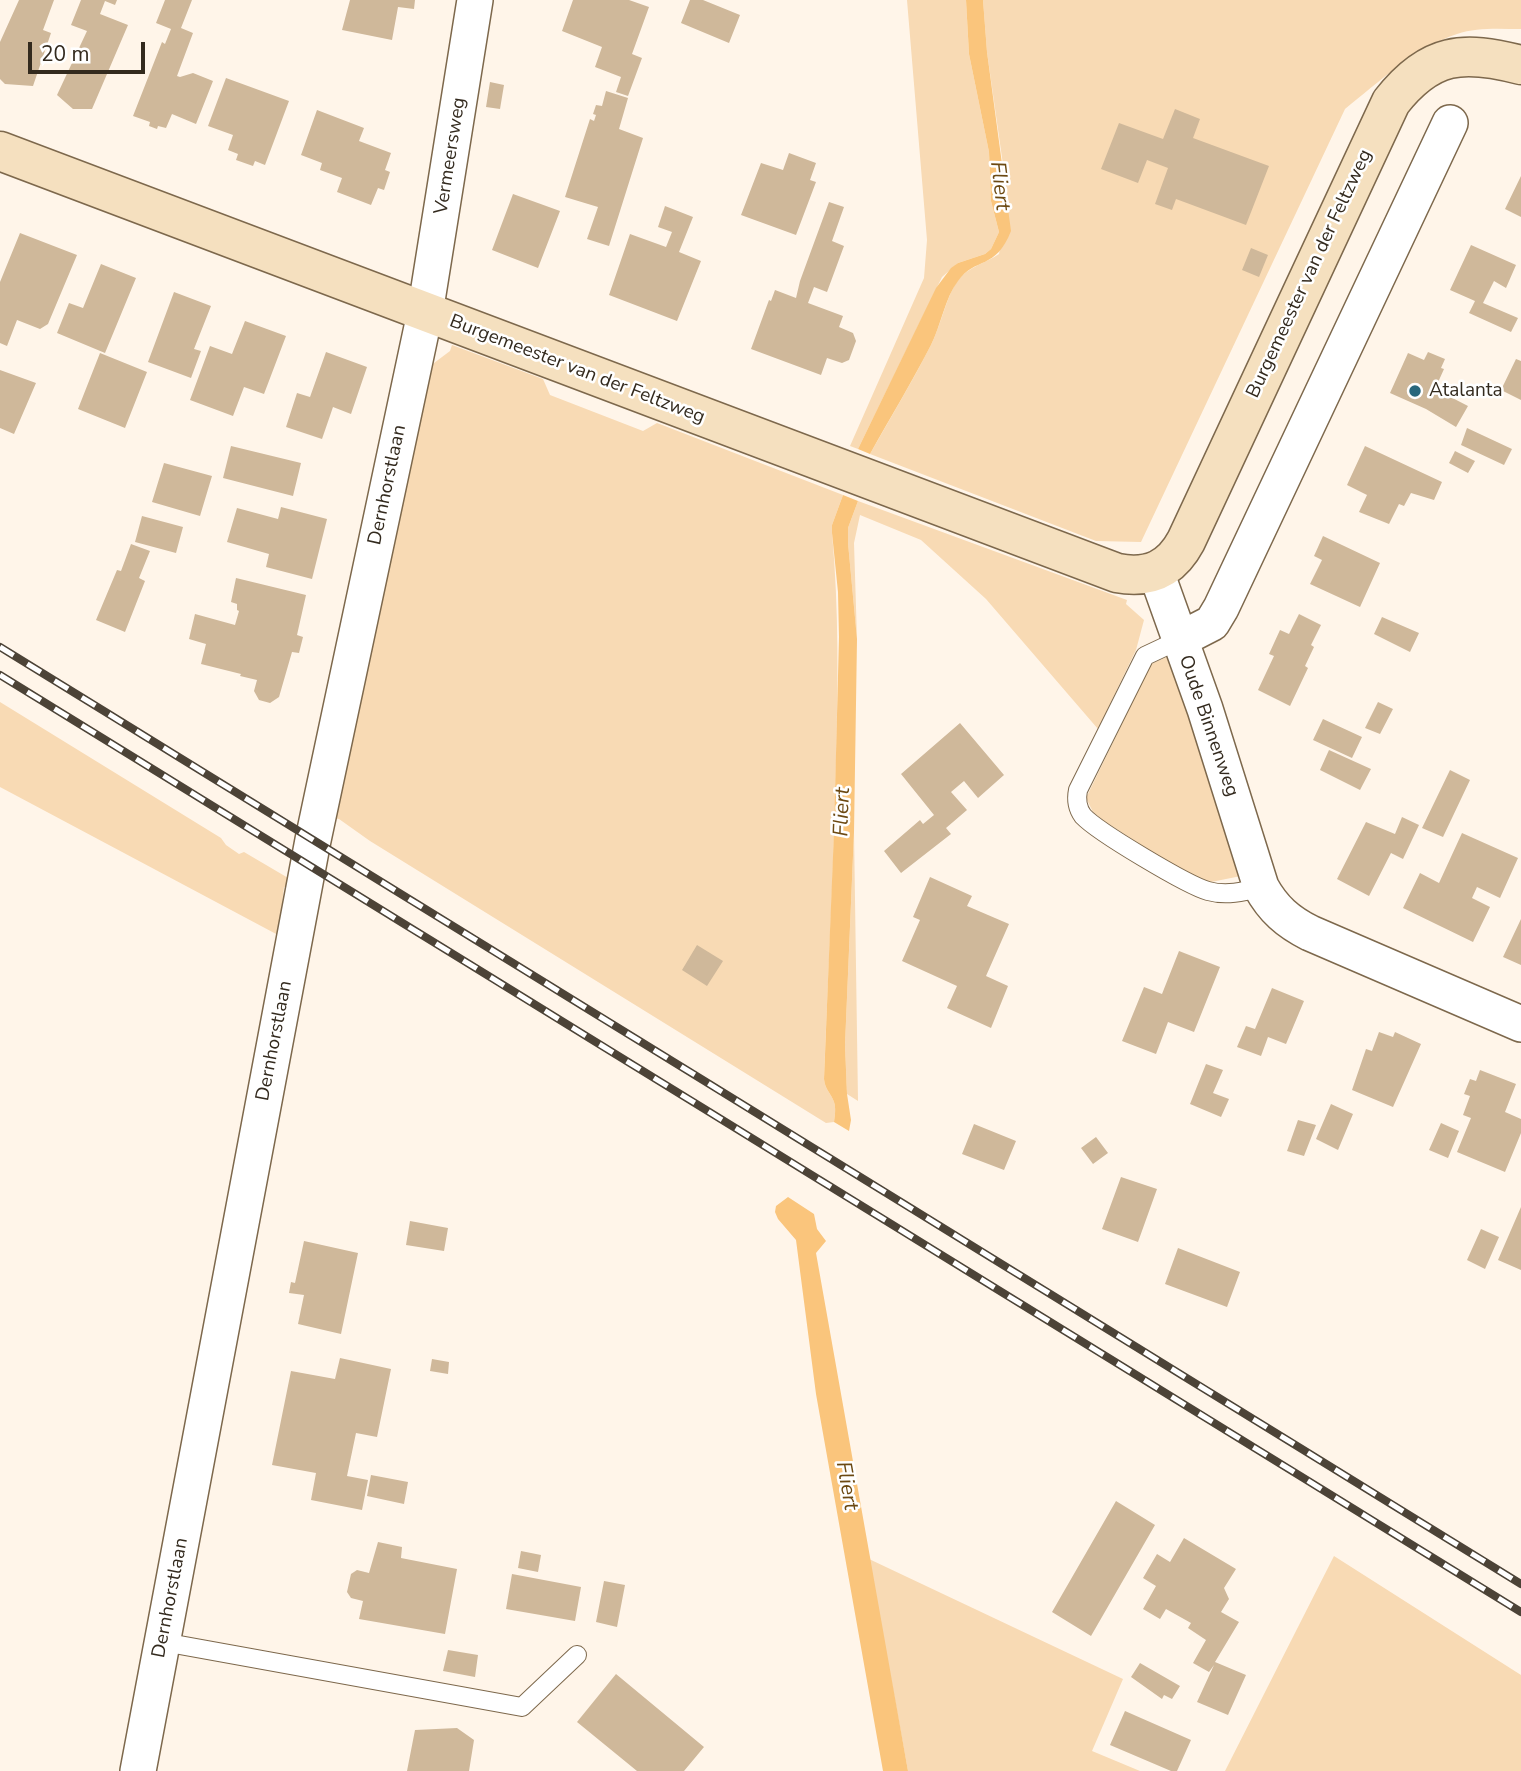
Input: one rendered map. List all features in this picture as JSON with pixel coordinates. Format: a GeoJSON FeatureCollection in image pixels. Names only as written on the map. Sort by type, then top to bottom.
{"type":"FeatureCollection","features":[{"type":"Feature","properties":{"kind":"street","name":"Vermeersweg"},"geometry":{"type":"LineString","coordinates":[[425,313],[475,0]]}},
{"type":"Feature","properties":{"kind":"street","name":"Burgemeester van der Feltzweg"},"geometry":{"type":"LineString","coordinates":[[0,151],[877,484],[1117,573],[1143,575],[1156,572],[1178,554],[1186,541],[1391,102],[1417,74],[1452,58],[1471,55],[1521,65]]}},
{"type":"Feature","properties":{"kind":"street"},"geometry":{"type":"LineString","coordinates":[[1156,572],[1179,640],[1212,623],[1450,123]]}},
{"type":"Feature","properties":{"kind":"street","name":"Dernhorstlaan"},"geometry":{"type":"LineString","coordinates":[[138,1771],[313,840],[425,313]]}},
{"type":"Feature","properties":{"kind":"street","name":"Oude Binnenweg"},"geometry":{"type":"LineString","coordinates":[[1179,640],[1205,709],[1261,887],[1276,910],[1297,927],[1521,1024]]}},
{"type":"Feature","properties":{"kind":"lane","name":"Oude Binnenweg"},"geometry":{"type":"LineString","coordinates":[[1179,640],[1145,656],[1078,790],[1078,808],[1085,818],[1192,885],[1222,894],[1261,887]]}},
{"type":"Feature","properties":{"kind":"lane"},"geometry":{"type":"LineString","coordinates":[[163,1642],[522,1707],[577,1655]]}},
{"type":"Feature","properties":{"kind":"shaded area"},"geometry":{"type":"Polygon","coordinates":[[[907,0],[966,0],[969,54],[989,152],[991,201],[999,232],[991,249],[985,254],[958,263],[942,277],[858,449],[850,446],[924,278],[927,240],[907,0]]]}},
{"type":"Feature","properties":{"kind":"shaded area"},"geometry":{"type":"Polygon","coordinates":[[[983,0],[1521,0],[1521,29],[1472,30],[1442,40],[1398,67],[1345,109],[1141,542],[1096,541],[870,454],[931,345],[958,280],[972,268],[999,254],[1008,200],[987,52],[983,0]]]}},
{"type":"Feature","properties":{"kind":"shaded area"},"geometry":{"type":"Polygon","coordinates":[[[452,345],[543,379],[550,395],[643,431],[657,423],[843,495],[832,525],[837,619],[837,704],[824,1079],[835,1104],[834,1122],[826,1123],[370,841],[339,819],[329,818],[426,369],[450,351],[452,345]]]}},
{"type":"Feature","properties":{"kind":"shaded area"},"geometry":{"type":"Polygon","coordinates":[[[858,501],[1127,600],[1126,604],[1144,620],[1136,650],[1098,729],[986,599],[921,540],[860,515],[854,543],[857,639],[848,528],[858,501]]]}},
{"type":"Feature","properties":{"kind":"shaded area"},"geometry":{"type":"Polygon","coordinates":[[[1169,656],[1191,712],[1241,876],[1206,883],[1183,872],[1104,821],[1093,812],[1086,798],[1151,664],[1169,656]]]}},
{"type":"Feature","properties":{"kind":"shaded area"},"geometry":{"type":"Polygon","coordinates":[[[0,702],[221,838],[239,854],[244,852],[295,882],[295,886],[284,887],[278,935],[0,787],[0,702]]]}},
{"type":"Feature","properties":{"kind":"shaded area"},"geometry":{"type":"Polygon","coordinates":[[[854,832],[858,1101],[847,1094],[845,1045],[854,832]]]}},
{"type":"Feature","properties":{"kind":"shaded area"},"geometry":{"type":"Polygon","coordinates":[[[1334,1556],[1521,1675],[1521,1771],[1225,1771],[1334,1556]]]}},
{"type":"Feature","properties":{"kind":"shaded area"},"geometry":{"type":"Polygon","coordinates":[[[869,1559],[1123,1679],[1092,1751],[1140,1771],[908,1771],[869,1559]]]}},
{"type":"Feature","properties":{"kind":"water","name":"Fliert"},"geometry":{"type":"Polygon","coordinates":[[[966,0],[983,0],[987,52],[1011,231],[999,252],[971,269],[958,281],[946,303],[931,345],[870,454],[858,449],[936,288],[958,263],[985,254],[991,249],[999,232],[991,201],[989,152],[969,54],[966,0]]]}},
{"type":"Feature","properties":{"kind":"water","name":"Fliert"},"geometry":{"type":"Polygon","coordinates":[[[843,495],[858,501],[848,528],[857,639],[854,832],[845,1045],[851,1120],[849,1131],[834,1122],[835,1104],[824,1079],[839,637],[832,525],[843,495]]]}},
{"type":"Feature","properties":{"kind":"water","name":"Fliert"},"geometry":{"type":"Polygon","coordinates":[[[788,1197],[814,1214],[817,1229],[826,1241],[816,1253],[908,1771],[883,1771],[816,1394],[796,1240],[775,1212],[776,1206],[788,1197]]]}},
{"type":"Feature","properties":{"kind":"building"},"geometry":{"type":"Polygon","coordinates":[[[19,0],[54,0],[43,30],[51,33],[33,86],[5,84],[0,79],[0,42],[19,0]]]}},
{"type":"Feature","properties":{"kind":"building"},"geometry":{"type":"Polygon","coordinates":[[[81,0],[117,0],[115,5],[105,1],[100,14],[128,25],[92,109],[73,109],[57,95],[87,31],[71,25],[81,0]]]}},
{"type":"Feature","properties":{"kind":"building"},"geometry":{"type":"Polygon","coordinates":[[[165,0],[192,0],[181,28],[193,33],[177,76],[193,73],[213,81],[196,124],[172,114],[166,128],[158,126],[157,129],[149,126],[150,122],[133,116],[162,42],[165,44],[171,29],[156,23],[165,0]]]}},
{"type":"Feature","properties":{"kind":"building"},"geometry":{"type":"Polygon","coordinates":[[[350,0],[415,0],[414,9],[398,7],[392,40],[342,30],[350,0]]]}},
{"type":"Feature","properties":{"kind":"building"},"geometry":{"type":"Polygon","coordinates":[[[573,0],[629,0],[649,7],[632,54],[642,58],[628,96],[616,92],[621,77],[595,67],[602,47],[562,31],[573,0]]]}},
{"type":"Feature","properties":{"kind":"building"},"geometry":{"type":"Polygon","coordinates":[[[690,0],[703,0],[740,15],[729,43],[681,23],[690,0]]]}},
{"type":"Feature","properties":{"kind":"building"},"geometry":{"type":"Polygon","coordinates":[[[226,78],[289,101],[265,165],[255,161],[253,166],[236,160],[238,154],[228,150],[233,135],[208,126],[226,78]]]}},
{"type":"Feature","properties":{"kind":"building"},"geometry":{"type":"Polygon","coordinates":[[[490,82],[504,85],[500,109],[486,107],[490,82]]]}},
{"type":"Feature","properties":{"kind":"building"},"geometry":{"type":"Polygon","coordinates":[[[606,91],[628,98],[619,129],[643,138],[609,246],[587,239],[598,207],[565,197],[590,119],[594,121],[596,105],[602,106],[606,91]]]}},
{"type":"Feature","properties":{"kind":"building"},"geometry":{"type":"Polygon","coordinates":[[[1175,109],[1200,119],[1193,138],[1269,166],[1246,225],[1176,199],[1172,210],[1155,204],[1168,168],[1147,160],[1138,183],[1101,169],[1119,123],[1163,139],[1175,109]]]}},
{"type":"Feature","properties":{"kind":"building"},"geometry":{"type":"Polygon","coordinates":[[[317,110],[364,128],[359,141],[391,153],[385,170],[390,172],[384,190],[378,188],[371,205],[337,192],[342,178],[320,170],[322,163],[301,155],[317,110]]]}},
{"type":"Feature","properties":{"kind":"building"},"geometry":{"type":"Polygon","coordinates":[[[789,153],[816,163],[810,180],[816,182],[796,235],[741,215],[761,163],[783,170],[789,153]]]}},
{"type":"Feature","properties":{"kind":"building"},"geometry":{"type":"Polygon","coordinates":[[[1521,176],[1521,217],[1505,209],[1521,176]]]}},
{"type":"Feature","properties":{"kind":"building"},"geometry":{"type":"Polygon","coordinates":[[[513,194],[560,211],[538,268],[492,250],[513,194]]]}},
{"type":"Feature","properties":{"kind":"building"},"geometry":{"type":"Polygon","coordinates":[[[829,202],[844,207],[832,241],[844,246],[827,292],[814,287],[808,303],[843,316],[839,327],[853,333],[856,341],[849,360],[842,363],[827,358],[821,375],[751,349],[775,290],[796,298],[829,202]]]}},
{"type":"Feature","properties":{"kind":"building"},"geometry":{"type":"Polygon","coordinates":[[[665,206],[693,217],[679,252],[701,261],[677,321],[609,295],[630,234],[666,247],[672,232],[658,227],[665,206]]]}},
{"type":"Feature","properties":{"kind":"building"},"geometry":{"type":"Polygon","coordinates":[[[20,233],[77,255],[48,324],[40,329],[17,320],[7,346],[0,343],[0,282],[20,233]]]}},
{"type":"Feature","properties":{"kind":"building"},"geometry":{"type":"Polygon","coordinates":[[[1471,245],[1516,265],[1506,288],[1494,281],[1483,303],[1518,318],[1511,332],[1469,313],[1475,301],[1450,290],[1471,245]]]}},
{"type":"Feature","properties":{"kind":"building"},"geometry":{"type":"Polygon","coordinates":[[[1251,248],[1268,255],[1259,277],[1242,270],[1251,248]]]}},
{"type":"Feature","properties":{"kind":"building"},"geometry":{"type":"Polygon","coordinates":[[[101,264],[136,278],[105,353],[57,333],[69,303],[83,308],[101,264]]]}},
{"type":"Feature","properties":{"kind":"building"},"geometry":{"type":"Polygon","coordinates":[[[174,292],[211,306],[194,349],[201,351],[191,378],[148,362],[174,292]]]}},
{"type":"Feature","properties":{"kind":"building"},"geometry":{"type":"Polygon","coordinates":[[[245,321],[286,336],[264,394],[244,387],[233,416],[190,400],[210,346],[232,354],[245,321]]]}},
{"type":"Feature","properties":{"kind":"building"},"geometry":{"type":"Polygon","coordinates":[[[326,352],[367,367],[351,414],[333,407],[322,439],[286,427],[297,393],[310,397],[326,352]]]}},
{"type":"Feature","properties":{"kind":"building","name":"Atalanta"},"geometry":{"type":"Polygon","coordinates":[[[1428,352],[1445,359],[1441,368],[1444,369],[1435,389],[1468,406],[1456,427],[1426,409],[1390,393],[1408,353],[1424,360],[1428,352]]]}},
{"type":"Feature","properties":{"kind":"building"},"geometry":{"type":"Polygon","coordinates":[[[100,353],[147,372],[125,428],[78,409],[100,353]]]}},
{"type":"Feature","properties":{"kind":"building"},"geometry":{"type":"Polygon","coordinates":[[[1516,359],[1521,361],[1521,400],[1501,390],[1516,359]]]}},
{"type":"Feature","properties":{"kind":"building"},"geometry":{"type":"Polygon","coordinates":[[[0,370],[36,383],[14,434],[0,428],[0,370]]]}},
{"type":"Feature","properties":{"kind":"building"},"geometry":{"type":"Polygon","coordinates":[[[1467,428],[1512,449],[1504,465],[1461,445],[1467,428]]]}},
{"type":"Feature","properties":{"kind":"building"},"geometry":{"type":"Polygon","coordinates":[[[231,446],[301,463],[293,496],[223,478],[231,446]]]}},
{"type":"Feature","properties":{"kind":"building"},"geometry":{"type":"Polygon","coordinates":[[[1365,446],[1442,482],[1434,500],[1411,493],[1404,506],[1399,504],[1389,524],[1359,512],[1367,495],[1347,485],[1365,446]]]}},
{"type":"Feature","properties":{"kind":"building"},"geometry":{"type":"Polygon","coordinates":[[[1455,451],[1475,461],[1468,473],[1449,463],[1455,451]]]}},
{"type":"Feature","properties":{"kind":"building"},"geometry":{"type":"Polygon","coordinates":[[[164,463],[212,476],[200,516],[152,502],[164,463]]]}},
{"type":"Feature","properties":{"kind":"building"},"geometry":{"type":"Polygon","coordinates":[[[281,507],[327,519],[312,579],[266,567],[269,554],[227,542],[237,508],[278,519],[281,507]]]}},
{"type":"Feature","properties":{"kind":"building"},"geometry":{"type":"Polygon","coordinates":[[[142,516],[183,527],[176,553],[135,542],[142,516]]]}},
{"type":"Feature","properties":{"kind":"building"},"geometry":{"type":"Polygon","coordinates":[[[1323,536],[1380,563],[1360,607],[1310,584],[1322,560],[1314,556],[1323,536]]]}},
{"type":"Feature","properties":{"kind":"building"},"geometry":{"type":"Polygon","coordinates":[[[131,544],[150,551],[139,578],[145,581],[125,632],[96,620],[117,570],[121,571],[131,544]]]}},
{"type":"Feature","properties":{"kind":"building"},"geometry":{"type":"Polygon","coordinates":[[[236,578],[306,595],[297,635],[303,637],[299,653],[292,652],[279,697],[270,703],[259,700],[254,691],[257,680],[201,664],[206,644],[189,639],[195,614],[235,625],[239,611],[237,604],[231,602],[236,578]]]}},
{"type":"Feature","properties":{"kind":"building"},"geometry":{"type":"Polygon","coordinates":[[[1299,614],[1321,625],[1311,645],[1314,647],[1305,666],[1308,668],[1290,706],[1258,690],[1274,656],[1269,654],[1280,630],[1289,634],[1299,614]]]}},
{"type":"Feature","properties":{"kind":"building"},"geometry":{"type":"Polygon","coordinates":[[[1382,617],[1419,633],[1410,652],[1374,634],[1382,617]]]}},
{"type":"Feature","properties":{"kind":"building"},"geometry":{"type":"Polygon","coordinates":[[[1378,702],[1393,709],[1380,734],[1365,728],[1378,702]]]}},
{"type":"Feature","properties":{"kind":"building"},"geometry":{"type":"Polygon","coordinates":[[[1323,719],[1362,737],[1352,758],[1313,740],[1323,719]]]}},
{"type":"Feature","properties":{"kind":"building"},"geometry":{"type":"Polygon","coordinates":[[[960,723],[1004,775],[978,798],[964,781],[951,792],[967,810],[946,828],[951,834],[901,873],[884,851],[920,820],[923,824],[934,815],[901,774],[960,723]]]}},
{"type":"Feature","properties":{"kind":"building"},"geometry":{"type":"Polygon","coordinates":[[[1329,750],[1371,769],[1360,790],[1320,770],[1329,750]]]}},
{"type":"Feature","properties":{"kind":"building"},"geometry":{"type":"Polygon","coordinates":[[[1450,770],[1470,780],[1443,837],[1422,828],[1450,770]]]}},
{"type":"Feature","properties":{"kind":"building"},"geometry":{"type":"Polygon","coordinates":[[[1402,817],[1419,825],[1403,859],[1391,853],[1369,896],[1337,879],[1366,822],[1395,834],[1402,817]]]}},
{"type":"Feature","properties":{"kind":"building"},"geometry":{"type":"Polygon","coordinates":[[[1462,833],[1518,858],[1500,898],[1477,887],[1472,898],[1490,907],[1473,942],[1403,908],[1420,873],[1439,883],[1462,833]]]}},
{"type":"Feature","properties":{"kind":"building"},"geometry":{"type":"Polygon","coordinates":[[[930,877],[972,896],[967,906],[1009,924],[986,976],[1008,986],[991,1028],[947,1008],[957,986],[902,961],[920,920],[913,917],[930,877]]]}},
{"type":"Feature","properties":{"kind":"building"},"geometry":{"type":"Polygon","coordinates":[[[1521,919],[1521,965],[1503,957],[1521,919]]]}},
{"type":"Feature","properties":{"kind":"building"},"geometry":{"type":"Polygon","coordinates":[[[697,945],[723,961],[707,986],[682,970],[697,945]]]}},
{"type":"Feature","properties":{"kind":"building"},"geometry":{"type":"Polygon","coordinates":[[[1179,951],[1220,967],[1194,1032],[1168,1022],[1156,1054],[1122,1041],[1144,987],[1162,994],[1179,951]]]}},
{"type":"Feature","properties":{"kind":"building"},"geometry":{"type":"Polygon","coordinates":[[[1272,988],[1304,1001],[1286,1044],[1268,1037],[1261,1056],[1237,1047],[1246,1026],[1255,1029],[1272,988]]]}},
{"type":"Feature","properties":{"kind":"building"},"geometry":{"type":"Polygon","coordinates":[[[1379,1032],[1393,1037],[1395,1032],[1421,1044],[1393,1107],[1352,1090],[1366,1049],[1372,1051],[1379,1032]]]}},
{"type":"Feature","properties":{"kind":"building"},"geometry":{"type":"Polygon","coordinates":[[[1206,1064],[1223,1070],[1213,1093],[1229,1099],[1221,1117],[1190,1104],[1206,1064]]]}},
{"type":"Feature","properties":{"kind":"building"},"geometry":{"type":"Polygon","coordinates":[[[1480,1070],[1516,1084],[1505,1112],[1521,1119],[1521,1133],[1505,1172],[1457,1152],[1471,1118],[1463,1115],[1470,1096],[1464,1094],[1470,1079],[1476,1081],[1480,1070]]]}},
{"type":"Feature","properties":{"kind":"building"},"geometry":{"type":"Polygon","coordinates":[[[1331,1104],[1353,1114],[1338,1150],[1316,1139],[1331,1104]]]}},
{"type":"Feature","properties":{"kind":"building"},"geometry":{"type":"Polygon","coordinates":[[[1298,1120],[1316,1125],[1304,1156],[1287,1151],[1298,1120]]]}},
{"type":"Feature","properties":{"kind":"building"},"geometry":{"type":"Polygon","coordinates":[[[1441,1123],[1459,1131],[1448,1158],[1429,1150],[1441,1123]]]}},
{"type":"Feature","properties":{"kind":"building"},"geometry":{"type":"Polygon","coordinates":[[[974,1124],[1016,1141],[1004,1170],[962,1154],[974,1124]]]}},
{"type":"Feature","properties":{"kind":"building"},"geometry":{"type":"Polygon","coordinates":[[[1096,1137],[1108,1153],[1093,1164],[1081,1148],[1096,1137]]]}},
{"type":"Feature","properties":{"kind":"building"},"geometry":{"type":"Polygon","coordinates":[[[1121,1177],[1157,1189],[1138,1242],[1102,1229],[1121,1177]]]}},
{"type":"Feature","properties":{"kind":"building"},"geometry":{"type":"Polygon","coordinates":[[[1521,1207],[1521,1270],[1498,1260],[1521,1207]]]}},
{"type":"Feature","properties":{"kind":"building"},"geometry":{"type":"Polygon","coordinates":[[[410,1221],[448,1228],[444,1251],[406,1245],[410,1221]]]}},
{"type":"Feature","properties":{"kind":"building"},"geometry":{"type":"Polygon","coordinates":[[[1481,1229],[1499,1237],[1485,1269],[1467,1260],[1481,1229]]]}},
{"type":"Feature","properties":{"kind":"building"},"geometry":{"type":"Polygon","coordinates":[[[304,1241],[358,1253],[341,1334],[298,1324],[304,1295],[289,1293],[291,1282],[295,1283],[304,1241]]]}},
{"type":"Feature","properties":{"kind":"building"},"geometry":{"type":"Polygon","coordinates":[[[1178,1248],[1240,1272],[1227,1307],[1165,1284],[1178,1248]]]}},
{"type":"Feature","properties":{"kind":"building"},"geometry":{"type":"Polygon","coordinates":[[[340,1358],[391,1369],[377,1437],[356,1433],[347,1476],[368,1480],[362,1510],[311,1500],[316,1473],[272,1465],[291,1371],[335,1379],[340,1358]]]}},
{"type":"Feature","properties":{"kind":"building"},"geometry":{"type":"Polygon","coordinates":[[[432,1359],[449,1362],[448,1374],[430,1371],[432,1359]]]}},
{"type":"Feature","properties":{"kind":"building"},"geometry":{"type":"Polygon","coordinates":[[[371,1475],[408,1482],[404,1504],[367,1496],[371,1475]]]}},
{"type":"Feature","properties":{"kind":"building"},"geometry":{"type":"Polygon","coordinates":[[[1116,1501],[1155,1525],[1091,1636],[1052,1612],[1116,1501]]]}},
{"type":"Feature","properties":{"kind":"building"},"geometry":{"type":"Polygon","coordinates":[[[1184,1538],[1236,1569],[1224,1588],[1229,1599],[1221,1612],[1239,1622],[1215,1662],[1246,1675],[1228,1715],[1197,1702],[1214,1665],[1209,1672],[1193,1663],[1206,1640],[1188,1628],[1191,1623],[1166,1609],[1160,1619],[1143,1609],[1156,1586],[1143,1578],[1157,1554],[1170,1562],[1184,1538]]]}},
{"type":"Feature","properties":{"kind":"building"},"geometry":{"type":"Polygon","coordinates":[[[378,1542],[402,1547],[401,1558],[457,1569],[445,1634],[359,1619],[363,1601],[351,1598],[347,1592],[351,1574],[357,1570],[369,1573],[378,1542]]]}},
{"type":"Feature","properties":{"kind":"building"},"geometry":{"type":"Polygon","coordinates":[[[521,1551],[541,1555],[538,1572],[518,1568],[521,1551]]]}},
{"type":"Feature","properties":{"kind":"building"},"geometry":{"type":"Polygon","coordinates":[[[512,1574],[581,1587],[575,1621],[506,1609],[512,1574]]]}},
{"type":"Feature","properties":{"kind":"building"},"geometry":{"type":"Polygon","coordinates":[[[604,1581],[625,1585],[617,1627],[596,1622],[604,1581]]]}},
{"type":"Feature","properties":{"kind":"building"},"geometry":{"type":"Polygon","coordinates":[[[448,1650],[478,1655],[475,1677],[443,1671],[448,1650]]]}},
{"type":"Feature","properties":{"kind":"building"},"geometry":{"type":"Polygon","coordinates":[[[1140,1663],[1180,1686],[1172,1699],[1164,1695],[1162,1699],[1131,1677],[1140,1663]]]}},
{"type":"Feature","properties":{"kind":"building"},"geometry":{"type":"Polygon","coordinates":[[[616,1674],[704,1747],[684,1771],[637,1771],[577,1722],[616,1674]]]}},
{"type":"Feature","properties":{"kind":"building"},"geometry":{"type":"Polygon","coordinates":[[[1125,1711],[1191,1740],[1177,1771],[1171,1771],[1110,1745],[1125,1711]]]}},
{"type":"Feature","properties":{"kind":"building"},"geometry":{"type":"Polygon","coordinates":[[[457,1728],[474,1740],[469,1771],[407,1771],[415,1730],[457,1728]]]}},
{"type":"Feature","properties":{"kind":"railway"},"geometry":{"type":"LineString","coordinates":[[0,647],[1521,1584]]}},
{"type":"Feature","properties":{"kind":"railway"},"geometry":{"type":"LineString","coordinates":[[0,675],[1521,1612]]}},
{"type":"Feature","properties":{"kind":"place","name":"Atalanta"},"geometry":{"type":"Point","coordinates":[1415,391]}}]}
